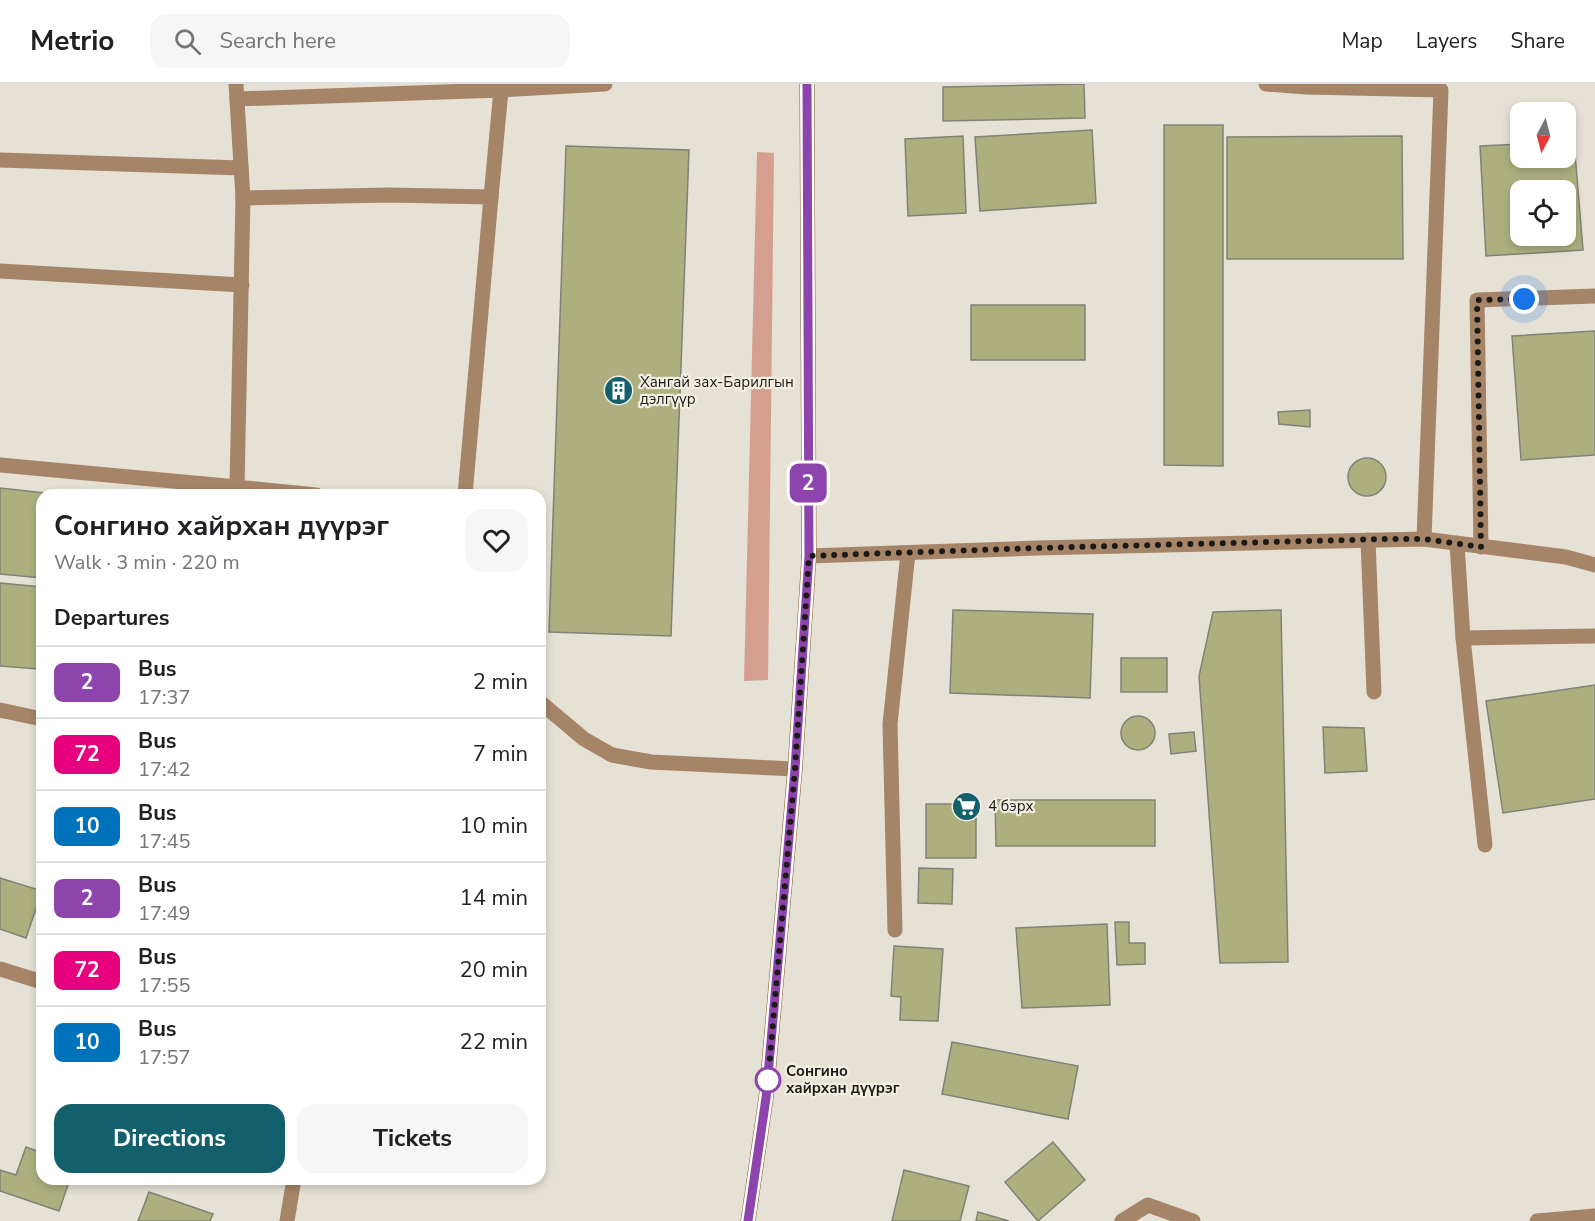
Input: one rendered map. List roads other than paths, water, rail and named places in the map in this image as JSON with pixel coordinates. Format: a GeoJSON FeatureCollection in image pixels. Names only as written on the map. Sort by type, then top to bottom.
{"type":"FeatureCollection","features":[{"type":"Feature","properties":{"kind":"main road"},"geometry":{"type":"LineString","coordinates":[[748,1221],[766,1098],[795,769],[809,556],[807,84]]}},
{"type":"Feature","properties":{"kind":"street"},"geometry":{"type":"LineString","coordinates":[[237,487],[243,198],[236,92],[605,84]]}},
{"type":"Feature","properties":{"kind":"street"},"geometry":{"type":"LineString","coordinates":[[1266,84],[1441,90],[1424,539]]}},
{"type":"Feature","properties":{"kind":"street"},"geometry":{"type":"LineString","coordinates":[[466,489],[501,87]]}},
{"type":"Feature","properties":{"kind":"street"},"geometry":{"type":"LineString","coordinates":[[0,160],[241,168]]}},
{"type":"Feature","properties":{"kind":"street"},"geometry":{"type":"LineString","coordinates":[[243,198],[389,195],[490,197]]}},
{"type":"Feature","properties":{"kind":"street"},"geometry":{"type":"LineString","coordinates":[[0,271],[242,285]]}},
{"type":"Feature","properties":{"kind":"street"},"geometry":{"type":"LineString","coordinates":[[1481,547],[1477,300],[1595,296]]}},
{"type":"Feature","properties":{"kind":"street"},"geometry":{"type":"LineString","coordinates":[[0,465],[257,489]]}},
{"type":"Feature","properties":{"kind":"street"},"geometry":{"type":"LineString","coordinates":[[809,556],[1424,539],[1566,557],[1595,565]]}},
{"type":"Feature","properties":{"kind":"street"},"geometry":{"type":"LineString","coordinates":[[1368,540],[1374,692]]}},
{"type":"Feature","properties":{"kind":"street"},"geometry":{"type":"LineString","coordinates":[[1457,544],[1463,638],[1485,845]]}},
{"type":"Feature","properties":{"kind":"street"},"geometry":{"type":"LineString","coordinates":[[895,930],[890,724],[908,553]]}},
{"type":"Feature","properties":{"kind":"street"},"geometry":{"type":"LineString","coordinates":[[1463,638],[1595,636]]}},
{"type":"Feature","properties":{"kind":"street"},"geometry":{"type":"LineString","coordinates":[[546,707],[584,739],[612,755],[651,762],[795,769]]}},
{"type":"Feature","properties":{"kind":"street"},"geometry":{"type":"LineString","coordinates":[[0,710],[36,718]]}},
{"type":"Feature","properties":{"kind":"street"},"geometry":{"type":"LineString","coordinates":[[0,969],[36,980]]}},
{"type":"Feature","properties":{"kind":"street"},"geometry":{"type":"LineString","coordinates":[[287,1221],[293,1185]]}},
{"type":"Feature","properties":{"kind":"street"},"geometry":{"type":"LineString","coordinates":[[1122,1221],[1148,1204],[1193,1221]]}},
{"type":"Feature","properties":{"kind":"street"},"geometry":{"type":"LineString","coordinates":[[1537,1221],[1595,1216]]}},
{"type":"Feature","properties":{"kind":"place","name":"Хангай зах-Барилгын дэлгүүр"},"geometry":{"type":"Point","coordinates":[619,391]}},
{"type":"Feature","properties":{"kind":"place","name":"4 бэрх"},"geometry":{"type":"Point","coordinates":[967,806]}},
{"type":"Feature","properties":{"kind":"place","name":"Сонгино хайрхан дүүрэг"},"geometry":{"type":"Point","coordinates":[768,1080]}}]}
